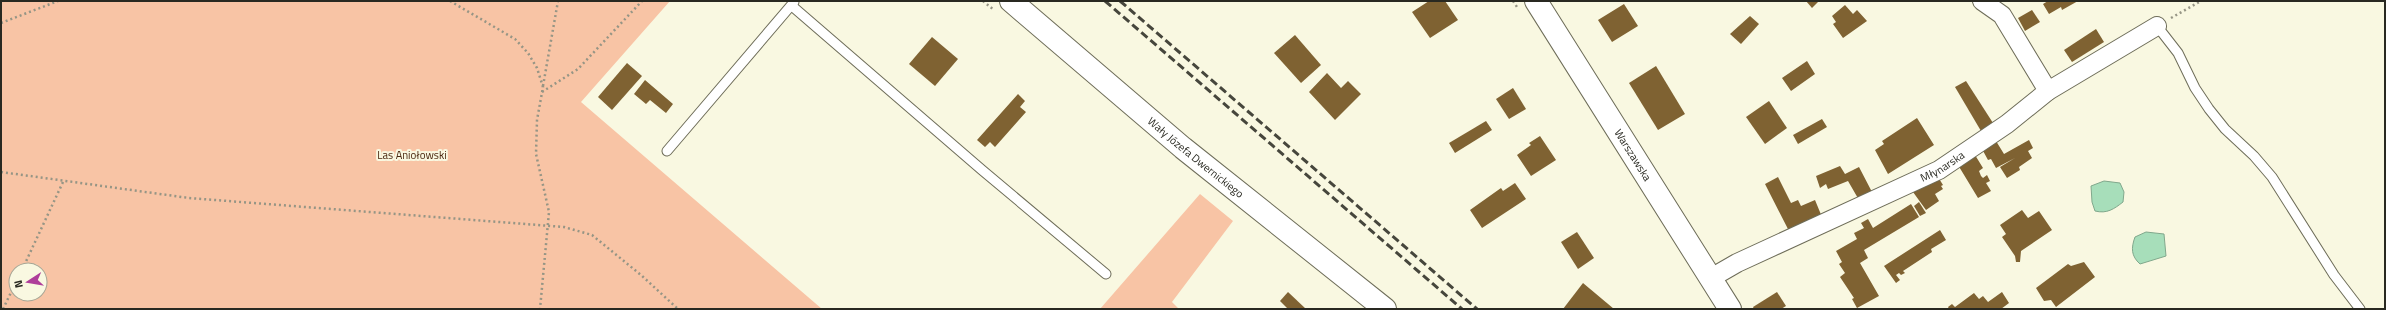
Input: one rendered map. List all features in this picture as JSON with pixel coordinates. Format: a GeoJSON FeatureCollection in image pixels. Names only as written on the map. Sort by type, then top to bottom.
{"type":"FeatureCollection","features":[{"type":"Feature","properties":{"kind":"street","name":"Wały Józefa Dwernickiego"},"geometry":{"type":"LineString","coordinates":[[1011,1],[1183,148],[1385,309]]}},
{"type":"Feature","properties":{"kind":"street","name":"Warszawska"},"geometry":{"type":"LineString","coordinates":[[1536,1],[1730,309]]}},
{"type":"Feature","properties":{"kind":"street"},"geometry":{"type":"LineString","coordinates":[[1982,1],[2002,15],[2048,91]]}},
{"type":"Feature","properties":{"kind":"street","name":"Młynarska"},"geometry":{"type":"LineString","coordinates":[[1711,278],[1737,263],[1939,170],[2007,124],[2048,91],[2157,26]]}},
{"type":"Feature","properties":{"kind":"lane"},"geometry":{"type":"LineString","coordinates":[[667,151],[793,3],[982,170],[1106,274]]}},
{"type":"Feature","properties":{"kind":"lane"},"geometry":{"type":"LineString","coordinates":[[2157,26],[2178,53],[2195,88],[2213,114],[2225,129],[2254,156],[2272,177],[2334,275],[2360,309]]}},
{"type":"Feature","properties":{"kind":"path"},"geometry":{"type":"LineString","coordinates":[[1,23],[58,1]]}},
{"type":"Feature","properties":{"kind":"path"},"geometry":{"type":"LineString","coordinates":[[450,1],[515,39],[528,53],[537,68],[543,87]]}},
{"type":"Feature","properties":{"kind":"path"},"geometry":{"type":"LineString","coordinates":[[540,309],[549,212],[536,154],[537,120],[558,1]]}},
{"type":"Feature","properties":{"kind":"path"},"geometry":{"type":"LineString","coordinates":[[542,92],[578,69],[642,1]]}},
{"type":"Feature","properties":{"kind":"path"},"geometry":{"type":"LineString","coordinates":[[2157,26],[2201,1]]}},
{"type":"Feature","properties":{"kind":"path"},"geometry":{"type":"LineString","coordinates":[[1,172],[63,182],[189,198],[548,227],[564,227],[592,236],[641,275],[678,309]]}},
{"type":"Feature","properties":{"kind":"path"},"geometry":{"type":"LineString","coordinates":[[26,262],[63,182]]}},
{"type":"Feature","properties":{"kind":"path"},"geometry":{"type":"LineString","coordinates":[[3,309],[8,299]]}},
{"type":"Feature","properties":{"kind":"green space","name":"Las Aniołowski"},"geometry":{"type":"Polygon","coordinates":[[[1,1],[670,1],[581,102],[822,309],[1,309],[1,1]]]}},
{"type":"Feature","properties":{"kind":"green space"},"geometry":{"type":"Polygon","coordinates":[[[1200,194],[1233,221],[1172,302],[1179,309],[1100,309],[1200,194]]]}},
{"type":"Feature","properties":{"kind":"shaded area"},"geometry":{"type":"Polygon","coordinates":[[[2104,181],[2120,183],[2124,192],[2123,202],[2110,210],[2099,212],[2095,211],[2092,202],[2091,186],[2104,181]]]}},
{"type":"Feature","properties":{"kind":"shaded area"},"geometry":{"type":"Polygon","coordinates":[[[2146,232],[2164,234],[2166,256],[2140,264],[2133,255],[2133,245],[2135,237],[2146,232]]]}},
{"type":"Feature","properties":{"kind":"building"},"geometry":{"type":"Polygon","coordinates":[[[1429,1],[1445,1],[1458,20],[1430,38],[1412,12],[1429,1]]]}},
{"type":"Feature","properties":{"kind":"building"},"geometry":{"type":"Polygon","coordinates":[[[1806,1],[1819,1],[1812,8],[1806,1]]]}},
{"type":"Feature","properties":{"kind":"building"},"geometry":{"type":"Polygon","coordinates":[[[2048,1],[2078,1],[2062,10],[2061,7],[2049,14],[2043,4],[2048,1]]]}},
{"type":"Feature","properties":{"kind":"building"},"geometry":{"type":"Polygon","coordinates":[[[1624,4],[1638,26],[1612,42],[1598,20],[1624,4]]]}},
{"type":"Feature","properties":{"kind":"building"},"geometry":{"type":"Polygon","coordinates":[[[1845,5],[1853,14],[1857,10],[1867,21],[1843,38],[1833,24],[1836,22],[1832,16],[1845,5]]]}},
{"type":"Feature","properties":{"kind":"building"},"geometry":{"type":"Polygon","coordinates":[[[2032,10],[2040,22],[2025,31],[2018,18],[2032,10]]]}},
{"type":"Feature","properties":{"kind":"building"},"geometry":{"type":"Polygon","coordinates":[[[1750,16],[1759,24],[1741,44],[1730,34],[1750,16]]]}},
{"type":"Feature","properties":{"kind":"building"},"geometry":{"type":"Polygon","coordinates":[[[2096,29],[2104,42],[2072,62],[2064,50],[2096,29]]]}},
{"type":"Feature","properties":{"kind":"building"},"geometry":{"type":"Polygon","coordinates":[[[1295,35],[1321,65],[1301,83],[1274,53],[1295,35]]]}},
{"type":"Feature","properties":{"kind":"building"},"geometry":{"type":"Polygon","coordinates":[[[932,37],[958,59],[935,86],[909,64],[932,37]]]}},
{"type":"Feature","properties":{"kind":"building"},"geometry":{"type":"Polygon","coordinates":[[[1807,61],[1815,74],[1791,91],[1782,78],[1807,61]]]}},
{"type":"Feature","properties":{"kind":"building"},"geometry":{"type":"Polygon","coordinates":[[[627,63],[642,76],[612,110],[598,97],[627,63]]]}},
{"type":"Feature","properties":{"kind":"building"},"geometry":{"type":"Polygon","coordinates":[[[1656,66],[1685,114],[1658,130],[1629,83],[1656,66]]]}},
{"type":"Feature","properties":{"kind":"building"},"geometry":{"type":"Polygon","coordinates":[[[1327,73],[1341,88],[1348,81],[1361,94],[1335,120],[1309,92],[1327,73]]]}},
{"type":"Feature","properties":{"kind":"building"},"geometry":{"type":"Polygon","coordinates":[[[645,80],[673,104],[666,113],[650,100],[646,104],[634,94],[645,80]]]}},
{"type":"Feature","properties":{"kind":"building"},"geometry":{"type":"Polygon","coordinates":[[[1966,81],[1993,123],[1981,131],[1955,87],[1966,81]]]}},
{"type":"Feature","properties":{"kind":"building"},"geometry":{"type":"Polygon","coordinates":[[[1513,88],[1526,109],[1509,119],[1496,99],[1513,88]]]}},
{"type":"Feature","properties":{"kind":"building"},"geometry":{"type":"Polygon","coordinates":[[[1018,94],[1025,101],[1020,107],[1026,112],[995,147],[990,142],[985,147],[977,140],[1018,94]]]}},
{"type":"Feature","properties":{"kind":"building"},"geometry":{"type":"Polygon","coordinates":[[[1769,101],[1787,128],[1765,144],[1746,117],[1769,101]]]}},
{"type":"Feature","properties":{"kind":"building"},"geometry":{"type":"Polygon","coordinates":[[[1917,118],[1934,145],[1888,174],[1875,150],[1884,144],[1882,141],[1917,118]]]}},
{"type":"Feature","properties":{"kind":"building"},"geometry":{"type":"Polygon","coordinates":[[[1822,119],[1827,127],[1798,144],[1793,135],[1822,119]]]}},
{"type":"Feature","properties":{"kind":"building"},"geometry":{"type":"Polygon","coordinates":[[[1486,121],[1492,130],[1455,153],[1449,143],[1486,121]]]}},
{"type":"Feature","properties":{"kind":"building"},"geometry":{"type":"Polygon","coordinates":[[[1540,136],[1556,160],[1531,176],[1517,155],[1531,145],[1529,143],[1540,136]]]}},
{"type":"Feature","properties":{"kind":"building"},"geometry":{"type":"Polygon","coordinates":[[[2029,140],[2033,148],[2028,151],[2032,158],[2019,167],[2020,170],[2007,178],[2000,167],[2015,158],[1996,168],[1991,159],[1988,160],[1982,149],[1996,141],[2004,154],[2029,140]]]}},
{"type":"Feature","properties":{"kind":"building"},"geometry":{"type":"Polygon","coordinates":[[[1975,155],[1983,168],[1979,171],[1981,176],[1983,178],[1987,175],[1990,181],[1986,183],[1991,191],[1978,198],[1958,165],[1975,155]]]}},
{"type":"Feature","properties":{"kind":"building"},"geometry":{"type":"Polygon","coordinates":[[[1840,166],[1845,174],[1859,167],[1872,192],[1859,200],[1848,181],[1828,189],[1826,184],[1820,188],[1816,176],[1840,166]]]}},
{"type":"Feature","properties":{"kind":"building"},"geometry":{"type":"Polygon","coordinates":[[[1778,177],[1791,203],[1798,200],[1801,206],[1815,200],[1822,217],[1789,231],[1765,184],[1778,177]]]}},
{"type":"Feature","properties":{"kind":"building"},"geometry":{"type":"Polygon","coordinates":[[[1938,177],[1943,185],[1941,186],[1943,189],[1935,194],[1939,201],[1926,210],[1913,192],[1938,177]]]}},
{"type":"Feature","properties":{"kind":"building"},"geometry":{"type":"Polygon","coordinates":[[[1515,183],[1526,199],[1482,228],[1470,210],[1501,188],[1503,191],[1515,183]]]}},
{"type":"Feature","properties":{"kind":"building"},"geometry":{"type":"Polygon","coordinates":[[[1919,202],[1926,213],[1920,216],[1914,206],[1919,202]]]}},
{"type":"Feature","properties":{"kind":"building"},"geometry":{"type":"Polygon","coordinates":[[[1911,204],[1919,217],[1864,250],[1868,258],[1860,263],[1879,296],[1857,308],[1852,299],[1854,298],[1840,277],[1845,273],[1839,264],[1842,262],[1836,251],[1857,239],[1854,233],[1864,228],[1861,223],[1868,219],[1873,228],[1911,204]]]}},
{"type":"Feature","properties":{"kind":"building"},"geometry":{"type":"Polygon","coordinates":[[[2022,210],[2028,218],[2039,211],[2052,230],[2021,251],[2020,262],[2016,262],[2015,256],[2002,237],[2006,234],[2000,225],[2022,210]]]}},
{"type":"Feature","properties":{"kind":"building"},"geometry":{"type":"Polygon","coordinates":[[[1940,230],[1946,240],[1931,249],[1932,252],[1903,271],[1905,273],[1901,275],[1899,273],[1896,275],[1900,280],[1896,283],[1884,266],[1940,230]]]}},
{"type":"Feature","properties":{"kind":"building"},"geometry":{"type":"Polygon","coordinates":[[[1577,232],[1594,258],[1578,269],[1561,242],[1577,232]]]}},
{"type":"Feature","properties":{"kind":"building"},"geometry":{"type":"Polygon","coordinates":[[[2084,262],[2095,277],[2056,307],[2051,300],[2044,301],[2036,288],[2068,264],[2071,266],[2084,262]]]}},
{"type":"Feature","properties":{"kind":"building"},"geometry":{"type":"Polygon","coordinates":[[[1583,283],[1614,309],[1563,309],[1583,283]]]}},
{"type":"Feature","properties":{"kind":"building"},"geometry":{"type":"Polygon","coordinates":[[[1288,292],[1306,309],[1288,309],[1280,301],[1288,292]]]}},
{"type":"Feature","properties":{"kind":"building"},"geometry":{"type":"Polygon","coordinates":[[[1777,292],[1786,306],[1781,309],[1754,309],[1753,307],[1777,292]]]}},
{"type":"Feature","properties":{"kind":"building"},"geometry":{"type":"Polygon","coordinates":[[[2002,292],[2009,303],[2001,309],[1949,309],[1948,307],[1952,304],[1955,307],[1974,293],[1979,299],[1983,296],[1988,302],[2002,292]]]}},
{"type":"Feature","properties":{"kind":"railway"},"geometry":{"type":"LineString","coordinates":[[1105,1],[1462,309]]}},
{"type":"Feature","properties":{"kind":"railway"},"geometry":{"type":"LineString","coordinates":[[1120,1],[1477,309]]}}]}
